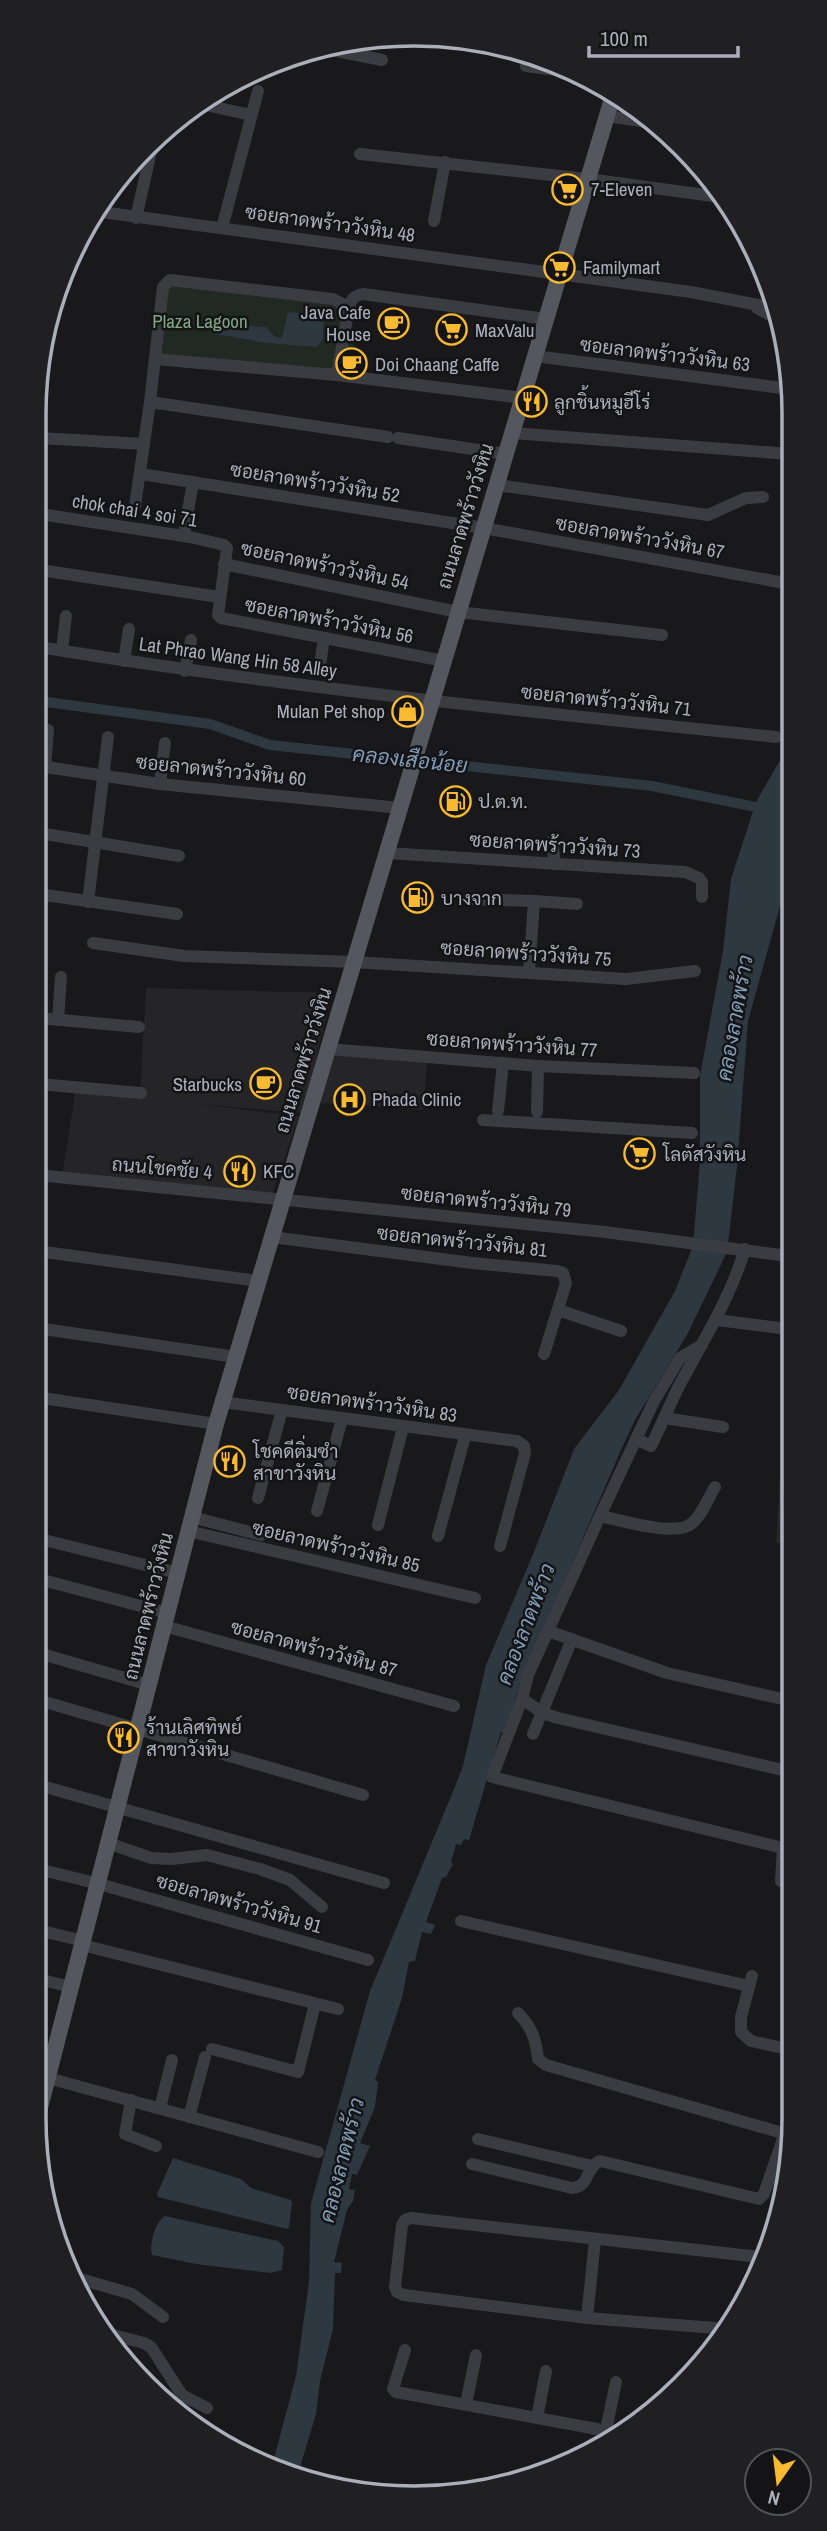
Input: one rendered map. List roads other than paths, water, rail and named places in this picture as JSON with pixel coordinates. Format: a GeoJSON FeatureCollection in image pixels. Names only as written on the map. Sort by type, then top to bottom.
{"type":"FeatureCollection","features":[{"type":"Feature","properties":{"kind":"main road","name":"ถนนลาดพร้าววังหิน"},"geometry":{"type":"LineString","coordinates":[[46,2085],[222,1402],[611,103]]}},
{"type":"Feature","properties":{"kind":"street"},"geometry":{"type":"LineString","coordinates":[[344,53],[382,60]]}},
{"type":"Feature","properties":{"kind":"street"},"geometry":{"type":"LineString","coordinates":[[526,66],[539,68]]}},
{"type":"Feature","properties":{"kind":"street"},"geometry":{"type":"LineString","coordinates":[[222,228],[258,90]]}},
{"type":"Feature","properties":{"kind":"street"},"geometry":{"type":"LineString","coordinates":[[212,106],[251,115]]}},
{"type":"Feature","properties":{"kind":"street"},"geometry":{"type":"LineString","coordinates":[[607,116],[635,120]]}},
{"type":"Feature","properties":{"kind":"street"},"geometry":{"type":"LineString","coordinates":[[360,154],[588,179],[710,196]]}},
{"type":"Feature","properties":{"kind":"street"},"geometry":{"type":"LineString","coordinates":[[136,218],[150,157]]}},
{"type":"Feature","properties":{"kind":"street"},"geometry":{"type":"LineString","coordinates":[[434,221],[445,162]]}},
{"type":"Feature","properties":{"kind":"street","name":"ซอยลาดพร้าววังหิน 48"},"geometry":{"type":"LineString","coordinates":[[105,213],[691,292],[765,306]]}},
{"type":"Feature","properties":{"kind":"street"},"geometry":{"type":"LineString","coordinates":[[135,506],[163,287],[170,280],[333,299],[349,307]]}},
{"type":"Feature","properties":{"kind":"street"},"geometry":{"type":"LineString","coordinates":[[337,375],[349,307],[352,299],[363,294],[546,319]]}},
{"type":"Feature","properties":{"kind":"street"},"geometry":{"type":"LineString","coordinates":[[751,303],[764,300]]}},
{"type":"Feature","properties":{"kind":"street"},"geometry":{"type":"LineString","coordinates":[[751,303],[768,313]]}},
{"type":"Feature","properties":{"kind":"street","name":"ซอยลาดพร้าววังหิน 63"},"geometry":{"type":"LineString","coordinates":[[535,356],[781,388]]}},
{"type":"Feature","properties":{"kind":"street"},"geometry":{"type":"LineString","coordinates":[[155,359],[337,375],[523,398]]}},
{"type":"Feature","properties":{"kind":"street"},"geometry":{"type":"LineString","coordinates":[[150,402],[506,454]]}},
{"type":"Feature","properties":{"kind":"street"},"geometry":{"type":"LineString","coordinates":[[512,433],[782,453]]}},
{"type":"Feature","properties":{"kind":"street"},"geometry":{"type":"LineString","coordinates":[[46,438],[144,444]]}},
{"type":"Feature","properties":{"kind":"street","name":"ซอยลาดพร้าววังหิน 52"},"geometry":{"type":"LineString","coordinates":[[141,474],[484,528]]}},
{"type":"Feature","properties":{"kind":"street"},"geometry":{"type":"LineString","coordinates":[[185,528],[193,482]]}},
{"type":"Feature","properties":{"kind":"street"},"geometry":{"type":"LineString","coordinates":[[497,485],[708,515],[746,498],[764,497]]}},
{"type":"Feature","properties":{"kind":"street","name":"chok chai 4 soi 71"},"geometry":{"type":"LineString","coordinates":[[46,515],[190,537],[224,545]]}},
{"type":"Feature","properties":{"kind":"street","name":"ซอยลาดพร้าววังหิน 67"},"geometry":{"type":"LineString","coordinates":[[484,528],[782,583]]}},
{"type":"Feature","properties":{"kind":"street","name":"ซอยลาดพร้าววังหิน 56"},"geometry":{"type":"LineString","coordinates":[[224,545],[227,548],[219,597],[218,615],[221,618],[444,661]]}},
{"type":"Feature","properties":{"kind":"street","name":"ซอยลาดพร้าววังหิน 54"},"geometry":{"type":"LineString","coordinates":[[224,564],[458,612],[662,635]]}},
{"type":"Feature","properties":{"kind":"street"},"geometry":{"type":"LineString","coordinates":[[46,570],[219,597]]}},
{"type":"Feature","properties":{"kind":"street"},"geometry":{"type":"LineString","coordinates":[[62,650],[66,616]]}},
{"type":"Feature","properties":{"kind":"street"},"geometry":{"type":"LineString","coordinates":[[124,661],[129,629]]}},
{"type":"Feature","properties":{"kind":"street"},"geometry":{"type":"LineString","coordinates":[[320,665],[324,638]]}},
{"type":"Feature","properties":{"kind":"street"},"geometry":{"type":"LineString","coordinates":[[185,671],[191,640]]}},
{"type":"Feature","properties":{"kind":"street","name":"Lat Phrao Wang Hin 58 Alley"},"geometry":{"type":"LineString","coordinates":[[46,648],[185,671],[432,702]]}},
{"type":"Feature","properties":{"kind":"street","name":"ซอยลาดพร้าววังหิน 71"},"geometry":{"type":"LineString","coordinates":[[432,702],[775,737]]}},
{"type":"Feature","properties":{"kind":"street"},"geometry":{"type":"LineString","coordinates":[[46,742],[48,730]]}},
{"type":"Feature","properties":{"kind":"street"},"geometry":{"type":"LineString","coordinates":[[88,902],[108,737]]}},
{"type":"Feature","properties":{"kind":"street"},"geometry":{"type":"LineString","coordinates":[[160,784],[165,743]]}},
{"type":"Feature","properties":{"kind":"street","name":"ซอยลาดพร้าววังหิน 60"},"geometry":{"type":"LineString","coordinates":[[46,767],[160,784],[400,808]]}},
{"type":"Feature","properties":{"kind":"street"},"geometry":{"type":"LineString","coordinates":[[46,834],[179,856]]}},
{"type":"Feature","properties":{"kind":"street"},"geometry":{"type":"LineString","coordinates":[[552,841],[555,864]]}},
{"type":"Feature","properties":{"kind":"street","name":"ซอยลาดพร้าววังหิน 73"},"geometry":{"type":"LineString","coordinates":[[387,853],[685,872],[699,878],[702,883],[702,897]]}},
{"type":"Feature","properties":{"kind":"street"},"geometry":{"type":"LineString","coordinates":[[46,895],[177,914]]}},
{"type":"Feature","properties":{"kind":"street"},"geometry":{"type":"LineString","coordinates":[[467,899],[577,904]]}},
{"type":"Feature","properties":{"kind":"street"},"geometry":{"type":"LineString","coordinates":[[529,972],[534,901]]}},
{"type":"Feature","properties":{"kind":"street","name":"ซอยลาดพร้าววังหิน 75"},"geometry":{"type":"LineString","coordinates":[[93,943],[184,956],[354,962],[626,979],[695,971]]}},
{"type":"Feature","properties":{"kind":"street"},"geometry":{"type":"LineString","coordinates":[[58,1020],[61,977]]}},
{"type":"Feature","properties":{"kind":"street"},"geometry":{"type":"LineString","coordinates":[[46,1019],[139,1027]]}},
{"type":"Feature","properties":{"kind":"street","name":"ซอยลาดพร้าววังหิน 77"},"geometry":{"type":"LineString","coordinates":[[328,1049],[538,1066],[694,1073]]}},
{"type":"Feature","properties":{"kind":"street"},"geometry":{"type":"LineString","coordinates":[[498,1111],[503,1063]]}},
{"type":"Feature","properties":{"kind":"street"},"geometry":{"type":"LineString","coordinates":[[537,1112],[538,1066]]}},
{"type":"Feature","properties":{"kind":"street"},"geometry":{"type":"LineString","coordinates":[[46,1085],[141,1093]]}},
{"type":"Feature","properties":{"kind":"street"},"geometry":{"type":"LineString","coordinates":[[484,1120],[692,1133]]}},
{"type":"Feature","properties":{"kind":"street","name":"ถนนโชคชัย 4"},"geometry":{"type":"LineString","coordinates":[[46,1176],[283,1199]]}},
{"type":"Feature","properties":{"kind":"street","name":"ซอยลาดพร้าววังหิน 79"},"geometry":{"type":"LineString","coordinates":[[283,1199],[684,1241],[782,1255]]}},
{"type":"Feature","properties":{"kind":"street","name":"ซอยลาดพร้าววังหิน 81"},"geometry":{"type":"LineString","coordinates":[[272,1237],[472,1263],[557,1270],[563,1273],[565,1283],[544,1354]]}},
{"type":"Feature","properties":{"kind":"street"},"geometry":{"type":"LineString","coordinates":[[636,1439],[651,1446],[717,1320],[736,1280],[745,1250]]}},
{"type":"Feature","properties":{"kind":"street"},"geometry":{"type":"LineString","coordinates":[[46,1252],[258,1281]]}},
{"type":"Feature","properties":{"kind":"street"},"geometry":{"type":"LineString","coordinates":[[558,1310],[621,1331]]}},
{"type":"Feature","properties":{"kind":"street"},"geometry":{"type":"LineString","coordinates":[[717,1320],[782,1328]]}},
{"type":"Feature","properties":{"kind":"street"},"geometry":{"type":"LineString","coordinates":[[46,1329],[236,1357]]}},
{"type":"Feature","properties":{"kind":"street"},"geometry":{"type":"LineString","coordinates":[[702,1345],[680,1357],[636,1439],[528,1675],[522,1699],[492,1777],[782,1847]]}},
{"type":"Feature","properties":{"kind":"street"},"geometry":{"type":"LineString","coordinates":[[46,1398],[216,1424]]}},
{"type":"Feature","properties":{"kind":"street","name":"ซอยลาดพร้าววังหิน 83"},"geometry":{"type":"LineString","coordinates":[[222,1402],[517,1441],[524,1446],[526,1453],[500,1546]]}},
{"type":"Feature","properties":{"kind":"street"},"geometry":{"type":"LineString","coordinates":[[258,1498],[282,1410]]}},
{"type":"Feature","properties":{"kind":"street"},"geometry":{"type":"LineString","coordinates":[[664,1418],[723,1427]]}},
{"type":"Feature","properties":{"kind":"street"},"geometry":{"type":"LineString","coordinates":[[317,1511],[342,1419]]}},
{"type":"Feature","properties":{"kind":"street"},"geometry":{"type":"LineString","coordinates":[[378,1525],[403,1427]]}},
{"type":"Feature","properties":{"kind":"street"},"geometry":{"type":"LineString","coordinates":[[438,1536],[465,1436]]}},
{"type":"Feature","properties":{"kind":"street"},"geometry":{"type":"LineString","coordinates":[[600,1516],[666,1529],[682,1529],[698,1516],[715,1487]]}},
{"type":"Feature","properties":{"kind":"street"},"geometry":{"type":"LineString","coordinates":[[190,1524],[261,1535]]}},
{"type":"Feature","properties":{"kind":"street","name":"ซอยลาดพร้าววังหิน 85"},"geometry":{"type":"LineString","coordinates":[[190,1524],[475,1598]]}},
{"type":"Feature","properties":{"kind":"street"},"geometry":{"type":"LineString","coordinates":[[46,1540],[178,1573]]}},
{"type":"Feature","properties":{"kind":"street","name":"ซอยลาดพร้าววังหิน 87"},"geometry":{"type":"LineString","coordinates":[[46,1581],[454,1706]]}},
{"type":"Feature","properties":{"kind":"street"},"geometry":{"type":"LineString","coordinates":[[548,1631],[667,1673],[782,1699]]}},
{"type":"Feature","properties":{"kind":"street"},"geometry":{"type":"LineString","coordinates":[[533,1734],[572,1639]]}},
{"type":"Feature","properties":{"kind":"street"},"geometry":{"type":"LineString","coordinates":[[46,1656],[149,1685]]}},
{"type":"Feature","properties":{"kind":"street"},"geometry":{"type":"LineString","coordinates":[[522,1699],[543,1713],[558,1718],[782,1770]]}},
{"type":"Feature","properties":{"kind":"street"},"geometry":{"type":"LineString","coordinates":[[46,1702],[363,1795]]}},
{"type":"Feature","properties":{"kind":"street"},"geometry":{"type":"LineString","coordinates":[[46,1787],[384,1883]]}},
{"type":"Feature","properties":{"kind":"street"},"geometry":{"type":"LineString","coordinates":[[108,1843],[151,1857],[207,1855],[260,1869],[289,1880],[321,1907]]}},
{"type":"Feature","properties":{"kind":"street","name":"ซอยลาดพร้าววังหิน 91"},"geometry":{"type":"LineString","coordinates":[[46,1871],[368,1960]]}},
{"type":"Feature","properties":{"kind":"street"},"geometry":{"type":"LineString","coordinates":[[781,1881],[782,1873]]}},
{"type":"Feature","properties":{"kind":"street"},"geometry":{"type":"LineString","coordinates":[[461,1920],[750,1981],[741,2017],[741,2032],[751,2041],[782,2048]]}},
{"type":"Feature","properties":{"kind":"street"},"geometry":{"type":"LineString","coordinates":[[46,1932],[338,2009]]}},
{"type":"Feature","properties":{"kind":"street"},"geometry":{"type":"LineString","coordinates":[[46,1981],[71,1987]]}},
{"type":"Feature","properties":{"kind":"street"},"geometry":{"type":"LineString","coordinates":[[189,2117],[209,2053],[298,2072],[315,2004]]}},
{"type":"Feature","properties":{"kind":"street"},"geometry":{"type":"LineString","coordinates":[[518,2013],[528,2023],[536,2040],[538,2059],[546,2065],[781,2131]]}},
{"type":"Feature","properties":{"kind":"street"},"geometry":{"type":"LineString","coordinates":[[160,2108],[172,2060]]}},
{"type":"Feature","properties":{"kind":"street"},"geometry":{"type":"LineString","coordinates":[[46,2071],[131,2100],[318,2152]]}},
{"type":"Feature","properties":{"kind":"street"},"geometry":{"type":"LineString","coordinates":[[131,2100],[125,2134],[156,2146]]}},
{"type":"Feature","properties":{"kind":"street"},"geometry":{"type":"LineString","coordinates":[[478,2138],[592,2166]]}},
{"type":"Feature","properties":{"kind":"street"},"geometry":{"type":"LineString","coordinates":[[472,2164],[579,2188],[592,2166],[600,2161],[759,2199],[764,2194],[780,2148]]}},
{"type":"Feature","properties":{"kind":"street"},"geometry":{"type":"LineString","coordinates":[[715,2328],[587,2318],[404,2295],[397,2292],[395,2287],[402,2225],[405,2220],[411,2218],[754,2256]]}},
{"type":"Feature","properties":{"kind":"street"},"geometry":{"type":"LineString","coordinates":[[587,2318],[596,2240]]}},
{"type":"Feature","properties":{"kind":"street"},"geometry":{"type":"LineString","coordinates":[[83,2280],[132,2294],[163,2317]]}},
{"type":"Feature","properties":{"kind":"street"},"geometry":{"type":"LineString","coordinates":[[118,2336],[151,2347],[182,2395],[207,2408]]}},
{"type":"Feature","properties":{"kind":"street"},"geometry":{"type":"LineString","coordinates":[[405,2350],[393,2389],[397,2392],[606,2430],[616,2382]]}},
{"type":"Feature","properties":{"kind":"street"},"geometry":{"type":"LineString","coordinates":[[466,2404],[476,2355]]}},
{"type":"Feature","properties":{"kind":"street"},"geometry":{"type":"LineString","coordinates":[[537,2418],[546,2371]]}},
{"type":"Feature","properties":{"kind":"water"},"geometry":{"type":"Polygon","coordinates":[[[288,312],[324,316],[323,339],[317,347],[267,343],[215,334],[217,317],[230,325],[266,327],[275,337],[282,338],[288,312]]]}},
{"type":"Feature","properties":{"kind":"water","name":"คลองลาดพร้าว"},"geometry":{"type":"Polygon","coordinates":[[[782,757],[782,899],[748,1021],[737,1167],[727,1252],[688,1333],[635,1420],[621,1450],[520,1683],[505,1732],[501,1732],[469,1840],[464,1839],[461,1845],[456,1844],[451,1862],[453,1864],[446,1877],[442,1878],[426,1922],[435,1925],[431,1934],[422,1932],[415,1961],[409,1962],[402,1998],[375,2080],[378,2082],[375,2107],[360,2143],[370,2146],[357,2175],[352,2174],[349,2189],[355,2190],[353,2201],[347,2210],[334,2262],[342,2263],[341,2273],[335,2273],[333,2329],[320,2381],[316,2414],[300,2468],[274,2458],[296,2376],[309,2282],[311,2203],[370,1991],[463,1766],[486,1665],[574,1449],[619,1390],[675,1291],[693,1246],[700,1161],[700,1076],[723,951],[731,879],[756,802],[782,757]]]}},
{"type":"Feature","properties":{"kind":"water"},"geometry":{"type":"Polygon","coordinates":[[[173,2158],[241,2179],[251,2188],[291,2200],[289,2227],[287,2229],[158,2197],[173,2158]]]}},
{"type":"Feature","properties":{"kind":"water"},"geometry":{"type":"Polygon","coordinates":[[[165,2216],[278,2241],[284,2247],[282,2270],[270,2273],[196,2264],[152,2255],[154,2234],[158,2223],[165,2216]]]}},
{"type":"Feature","properties":{"kind":"waterway","name":"คลองเสือน้อย"},"geometry":{"type":"LineString","coordinates":[[46,702],[210,724],[270,745],[652,786],[766,809]]}},
{"type":"Feature","properties":{"kind":"place","name":"7-Eleven"},"geometry":{"type":"Point","coordinates":[568,189]}},
{"type":"Feature","properties":{"kind":"place","name":"Familymart"},"geometry":{"type":"Point","coordinates":[560,267]}},
{"type":"Feature","properties":{"kind":"place","name":"Java Cafe House"},"geometry":{"type":"Point","coordinates":[394,323]}},
{"type":"Feature","properties":{"kind":"place","name":"MaxValu"},"geometry":{"type":"Point","coordinates":[452,330]}},
{"type":"Feature","properties":{"kind":"place","name":"Doi Chaang Caffe"},"geometry":{"type":"Point","coordinates":[352,364]}},
{"type":"Feature","properties":{"kind":"place","name":"ลูกชิ้นหมูฮีโร่"},"geometry":{"type":"Point","coordinates":[531,402]}},
{"type":"Feature","properties":{"kind":"place","name":"Mulan Pet shop"},"geometry":{"type":"Point","coordinates":[408,711]}},
{"type":"Feature","properties":{"kind":"place","name":"ป.ต.ท."},"geometry":{"type":"Point","coordinates":[455,801]}},
{"type":"Feature","properties":{"kind":"place","name":"บางจาก"},"geometry":{"type":"Point","coordinates":[418,898]}},
{"type":"Feature","properties":{"kind":"place","name":"Starbucks"},"geometry":{"type":"Point","coordinates":[265,1084]}},
{"type":"Feature","properties":{"kind":"place","name":"Phada Clinic"},"geometry":{"type":"Point","coordinates":[349,1099]}},
{"type":"Feature","properties":{"kind":"place","name":"โลตัสวังหิน"},"geometry":{"type":"Point","coordinates":[640,1154]}},
{"type":"Feature","properties":{"kind":"place","name":"KFC"},"geometry":{"type":"Point","coordinates":[240,1171]}},
{"type":"Feature","properties":{"kind":"place","name":"โชคดีติ่มซำ สาขาวังหิน"},"geometry":{"type":"Point","coordinates":[230,1462]}},
{"type":"Feature","properties":{"kind":"place","name":"ร้านเลิศทิพย์ สาขาวังหิน"},"geometry":{"type":"Point","coordinates":[123,1738]}},
{"type":"Feature","properties":{"kind":"park label","name":"Plaza Lagoon"},"geometry":{"type":"Point","coordinates":[200,321]}}]}
